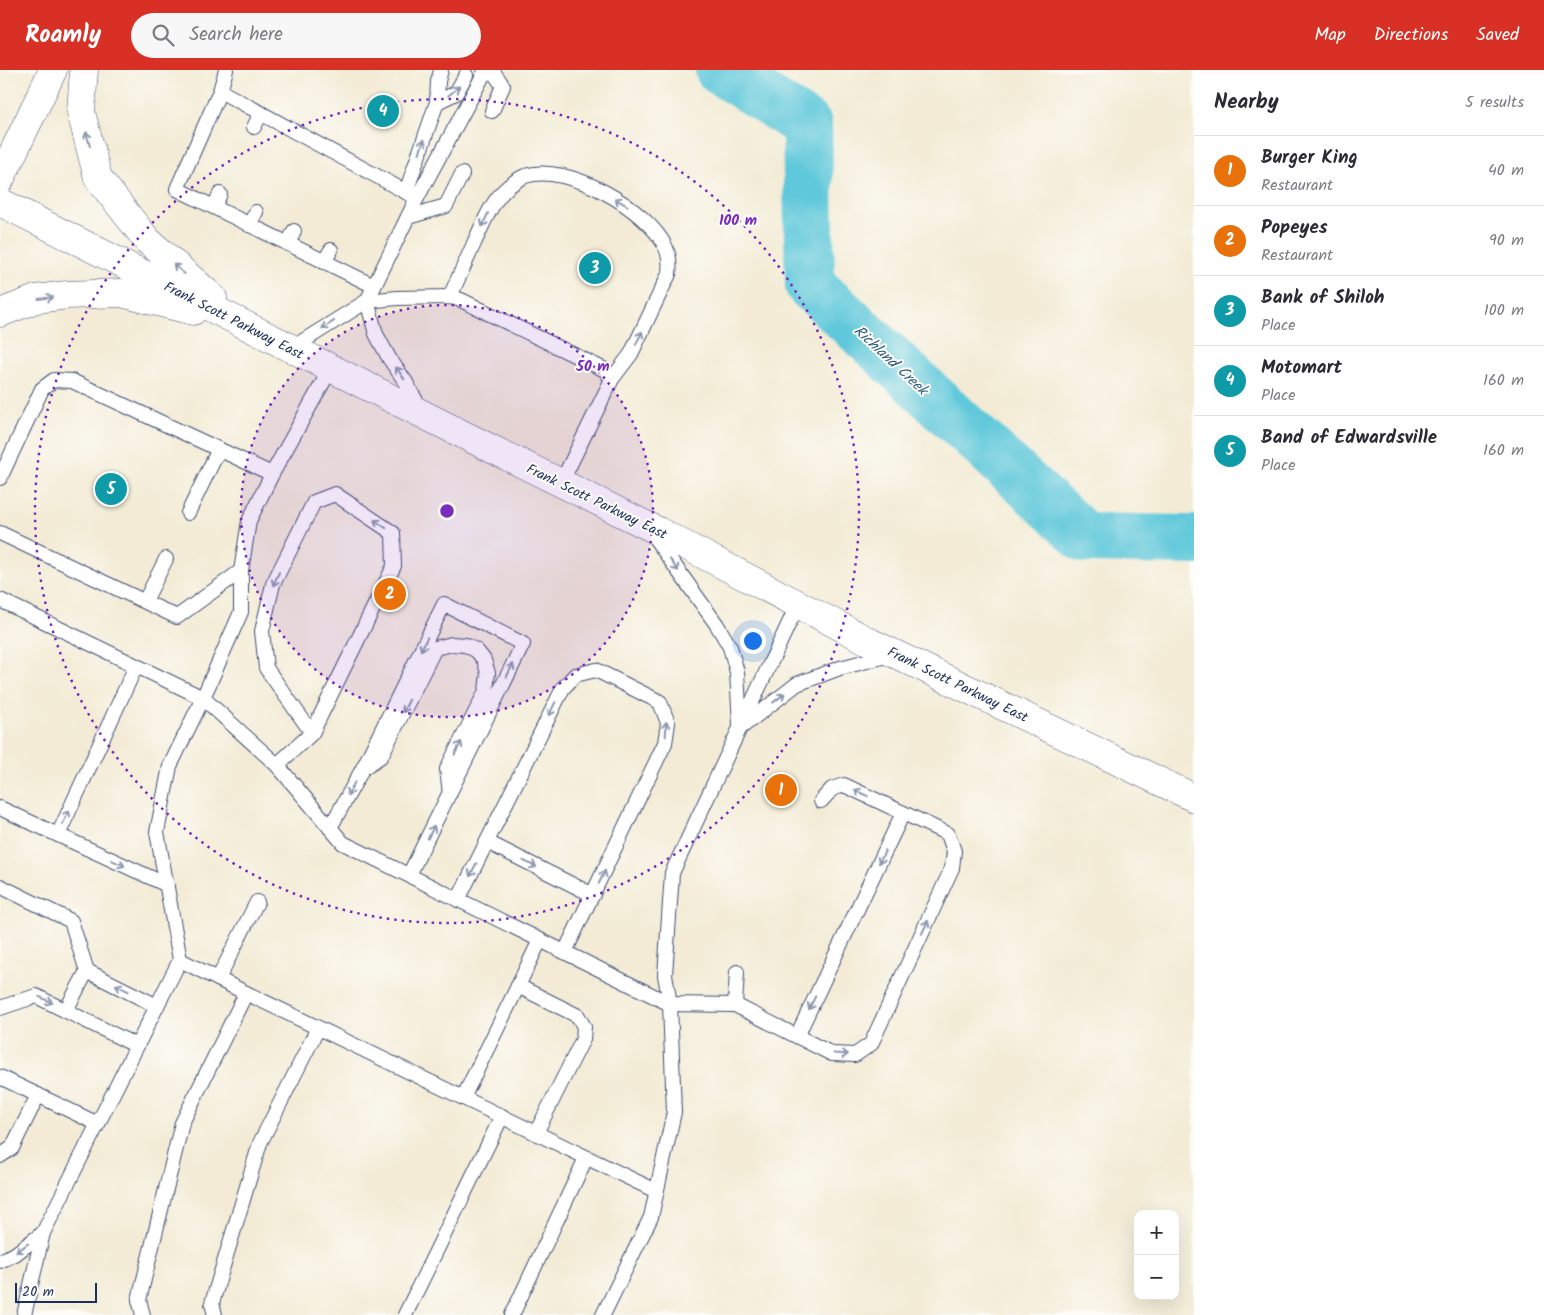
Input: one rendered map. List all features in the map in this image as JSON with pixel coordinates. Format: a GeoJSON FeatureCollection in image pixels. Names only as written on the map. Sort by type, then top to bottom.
{"type":"FeatureCollection","features":[{"type":"Feature","properties":{"kind":"main road"},"geometry":{"type":"LineString","coordinates":[[0,180],[53,70]]}},
{"type":"Feature","properties":{"kind":"main road"},"geometry":{"type":"LineString","coordinates":[[84,70],[81,112],[98,178],[147,240],[242,324]]}},
{"type":"Feature","properties":{"kind":"main road","name":"Frank Scott Parkway East"},"geometry":{"type":"LineString","coordinates":[[0,202],[424,416],[646,525],[894,654],[1194,798]]}},
{"type":"Feature","properties":{"kind":"main road"},"geometry":{"type":"LineString","coordinates":[[0,313],[36,299],[67,294],[121,293],[242,324]]}},
{"type":"Feature","properties":{"kind":"lane"},"geometry":{"type":"LineString","coordinates":[[225,70],[220,91],[177,189],[249,225],[291,237],[327,256],[374,286]]}},
{"type":"Feature","properties":{"kind":"lane"},"geometry":{"type":"LineString","coordinates":[[424,416],[376,334],[367,301],[408,217],[412,195],[437,102],[438,81],[441,70]]}},
{"type":"Feature","properties":{"kind":"lane"},"geometry":{"type":"LineString","coordinates":[[412,195],[486,70]]}},
{"type":"Feature","properties":{"kind":"lane"},"geometry":{"type":"LineString","coordinates":[[492,70],[503,86],[492,111]]}},
{"type":"Feature","properties":{"kind":"lane"},"geometry":{"type":"LineString","coordinates":[[437,102],[456,93],[466,75]]}},
{"type":"Feature","properties":{"kind":"lane"},"geometry":{"type":"LineString","coordinates":[[220,91],[261,113],[293,138],[368,177],[412,195]]}},
{"type":"Feature","properties":{"kind":"lane"},"geometry":{"type":"LineString","coordinates":[[254,127],[261,113]]}},
{"type":"Feature","properties":{"kind":"lane"},"geometry":{"type":"LineString","coordinates":[[408,217],[446,206],[462,174]]}},
{"type":"Feature","properties":{"kind":"lane"},"geometry":{"type":"LineString","coordinates":[[450,297],[491,206],[508,187],[524,176],[544,174],[566,176],[601,190],[634,210],[648,223],[665,247],[670,261],[669,274],[631,354],[612,379],[561,483]]}},
{"type":"Feature","properties":{"kind":"lane"},"geometry":{"type":"LineString","coordinates":[[214,207],[220,194]]}},
{"type":"Feature","properties":{"kind":"lane"},"geometry":{"type":"LineString","coordinates":[[249,225],[256,212]]}},
{"type":"Feature","properties":{"kind":"lane"},"geometry":{"type":"LineString","coordinates":[[289,348],[304,341],[367,301],[397,298],[450,297],[461,300],[605,370],[612,379]]}},
{"type":"Feature","properties":{"kind":"lane"},"geometry":{"type":"LineString","coordinates":[[24,1315],[43,1233],[180,960],[157,832],[170,766],[242,612],[241,571],[250,521],[272,474],[331,368]]}},
{"type":"Feature","properties":{"kind":"lane"},"geometry":{"type":"LineString","coordinates":[[0,478],[42,389],[54,380],[72,381],[272,474]]}},
{"type":"Feature","properties":{"kind":"lane"},"geometry":{"type":"LineString","coordinates":[[188,513],[219,449]]}},
{"type":"Feature","properties":{"kind":"lane"},"geometry":{"type":"LineString","coordinates":[[277,765],[312,733],[394,566],[393,533],[336,494],[314,502],[273,584],[262,631],[266,668],[312,733]]}},
{"type":"Feature","properties":{"kind":"lane"},"geometry":{"type":"LineString","coordinates":[[646,525],[717,625],[730,647],[737,672],[740,728]]}},
{"type":"Feature","properties":{"kind":"lane"},"geometry":{"type":"LineString","coordinates":[[0,533],[177,617],[241,571]]}},
{"type":"Feature","properties":{"kind":"lane"},"geometry":{"type":"LineString","coordinates":[[145,601],[166,559]]}},
{"type":"Feature","properties":{"kind":"lane"},"geometry":{"type":"LineString","coordinates":[[0,600],[203,698],[277,765],[343,843],[670,1004],[735,1005],[832,1054],[855,1055],[871,1044],[952,868],[954,851],[948,834],[844,785],[832,789],[821,801]]}},
{"type":"Feature","properties":{"kind":"lane"},"geometry":{"type":"LineString","coordinates":[[330,828],[444,604],[523,644],[409,876]]}},
{"type":"Feature","properties":{"kind":"lane"},"geometry":{"type":"LineString","coordinates":[[603,1315],[650,1217],[674,1112],[670,1004],[666,975],[672,873],[798,604]]}},
{"type":"Feature","properties":{"kind":"lane"},"geometry":{"type":"LineString","coordinates":[[362,768],[381,756],[435,648],[452,644],[466,645],[477,651],[484,660],[488,673],[486,691],[447,769],[450,793]]}},
{"type":"Feature","properties":{"kind":"lane"},"geometry":{"type":"LineString","coordinates":[[740,728],[797,684],[840,668],[894,654]]}},
{"type":"Feature","properties":{"kind":"lane"},"geometry":{"type":"LineString","coordinates":[[58,834],[136,666]]}},
{"type":"Feature","properties":{"kind":"lane"},"geometry":{"type":"LineString","coordinates":[[458,900],[563,688],[575,676],[596,670],[660,702],[668,723],[666,743],[565,952]]}},
{"type":"Feature","properties":{"kind":"lane"},"geometry":{"type":"LineString","coordinates":[[0,808],[166,885]]}},
{"type":"Feature","properties":{"kind":"lane"},"geometry":{"type":"LineString","coordinates":[[797,1036],[903,813]]}},
{"type":"Feature","properties":{"kind":"lane"},"geometry":{"type":"LineString","coordinates":[[486,842],[593,895]]}},
{"type":"Feature","properties":{"kind":"lane"},"geometry":{"type":"LineString","coordinates":[[0,886],[71,921],[87,970],[157,1006]]}},
{"type":"Feature","properties":{"kind":"lane"},"geometry":{"type":"LineString","coordinates":[[218,979],[257,902]]}},
{"type":"Feature","properties":{"kind":"lane"},"geometry":{"type":"LineString","coordinates":[[463,1098],[540,940]]}},
{"type":"Feature","properties":{"kind":"lane"},"geometry":{"type":"LineString","coordinates":[[180,960],[656,1191]]}},
{"type":"Feature","properties":{"kind":"lane"},"geometry":{"type":"LineString","coordinates":[[66,1010],[87,970]]}},
{"type":"Feature","properties":{"kind":"lane"},"geometry":{"type":"LineString","coordinates":[[735,1005],[737,972]]}},
{"type":"Feature","properties":{"kind":"lane"},"geometry":{"type":"LineString","coordinates":[[518,986],[578,1016],[584,1027],[583,1039],[536,1133]]}},
{"type":"Feature","properties":{"kind":"lane"},"geometry":{"type":"LineString","coordinates":[[142,1315],[139,1300],[182,1123],[246,993]]}},
{"type":"Feature","properties":{"kind":"lane"},"geometry":{"type":"LineString","coordinates":[[0,1008],[36,996],[137,1046]]}},
{"type":"Feature","properties":{"kind":"lane"},"geometry":{"type":"LineString","coordinates":[[215,1315],[212,1303],[260,1143],[318,1028]]}},
{"type":"Feature","properties":{"kind":"lane"},"geometry":{"type":"LineString","coordinates":[[0,1076],[98,1124]]}},
{"type":"Feature","properties":{"kind":"lane"},"geometry":{"type":"LineString","coordinates":[[0,1156],[12,1148],[38,1095]]}},
{"type":"Feature","properties":{"kind":"lane"},"geometry":{"type":"LineString","coordinates":[[405,1315],[502,1116]]}},
{"type":"Feature","properties":{"kind":"lane"},"geometry":{"type":"LineString","coordinates":[[512,1315],[586,1158]]}},
{"type":"Feature","properties":{"kind":"lane"},"geometry":{"type":"LineString","coordinates":[[0,1260],[15,1254],[43,1233]]}},
{"type":"Feature","properties":{"kind":"waterway","name":"Richland Creek"},"geometry":{"type":"LineString","coordinates":[[720,70],[807,125],[810,285],[1085,538],[1194,540]]}},
{"type":"Feature","properties":{"kind":"place","name":"Motomart"},"geometry":{"type":"Point","coordinates":[383,111]}},
{"type":"Feature","properties":{"kind":"place","name":"Bank of Shiloh"},"geometry":{"type":"Point","coordinates":[595,268]}},
{"type":"Feature","properties":{"kind":"place","name":"Band of Edwardsville"},"geometry":{"type":"Point","coordinates":[111,489]}},
{"type":"Feature","properties":{"kind":"place","name":"Popeyes"},"geometry":{"type":"Point","coordinates":[390,594]}},
{"type":"Feature","properties":{"kind":"place","name":"Burger King"},"geometry":{"type":"Point","coordinates":[781,790]}}]}
